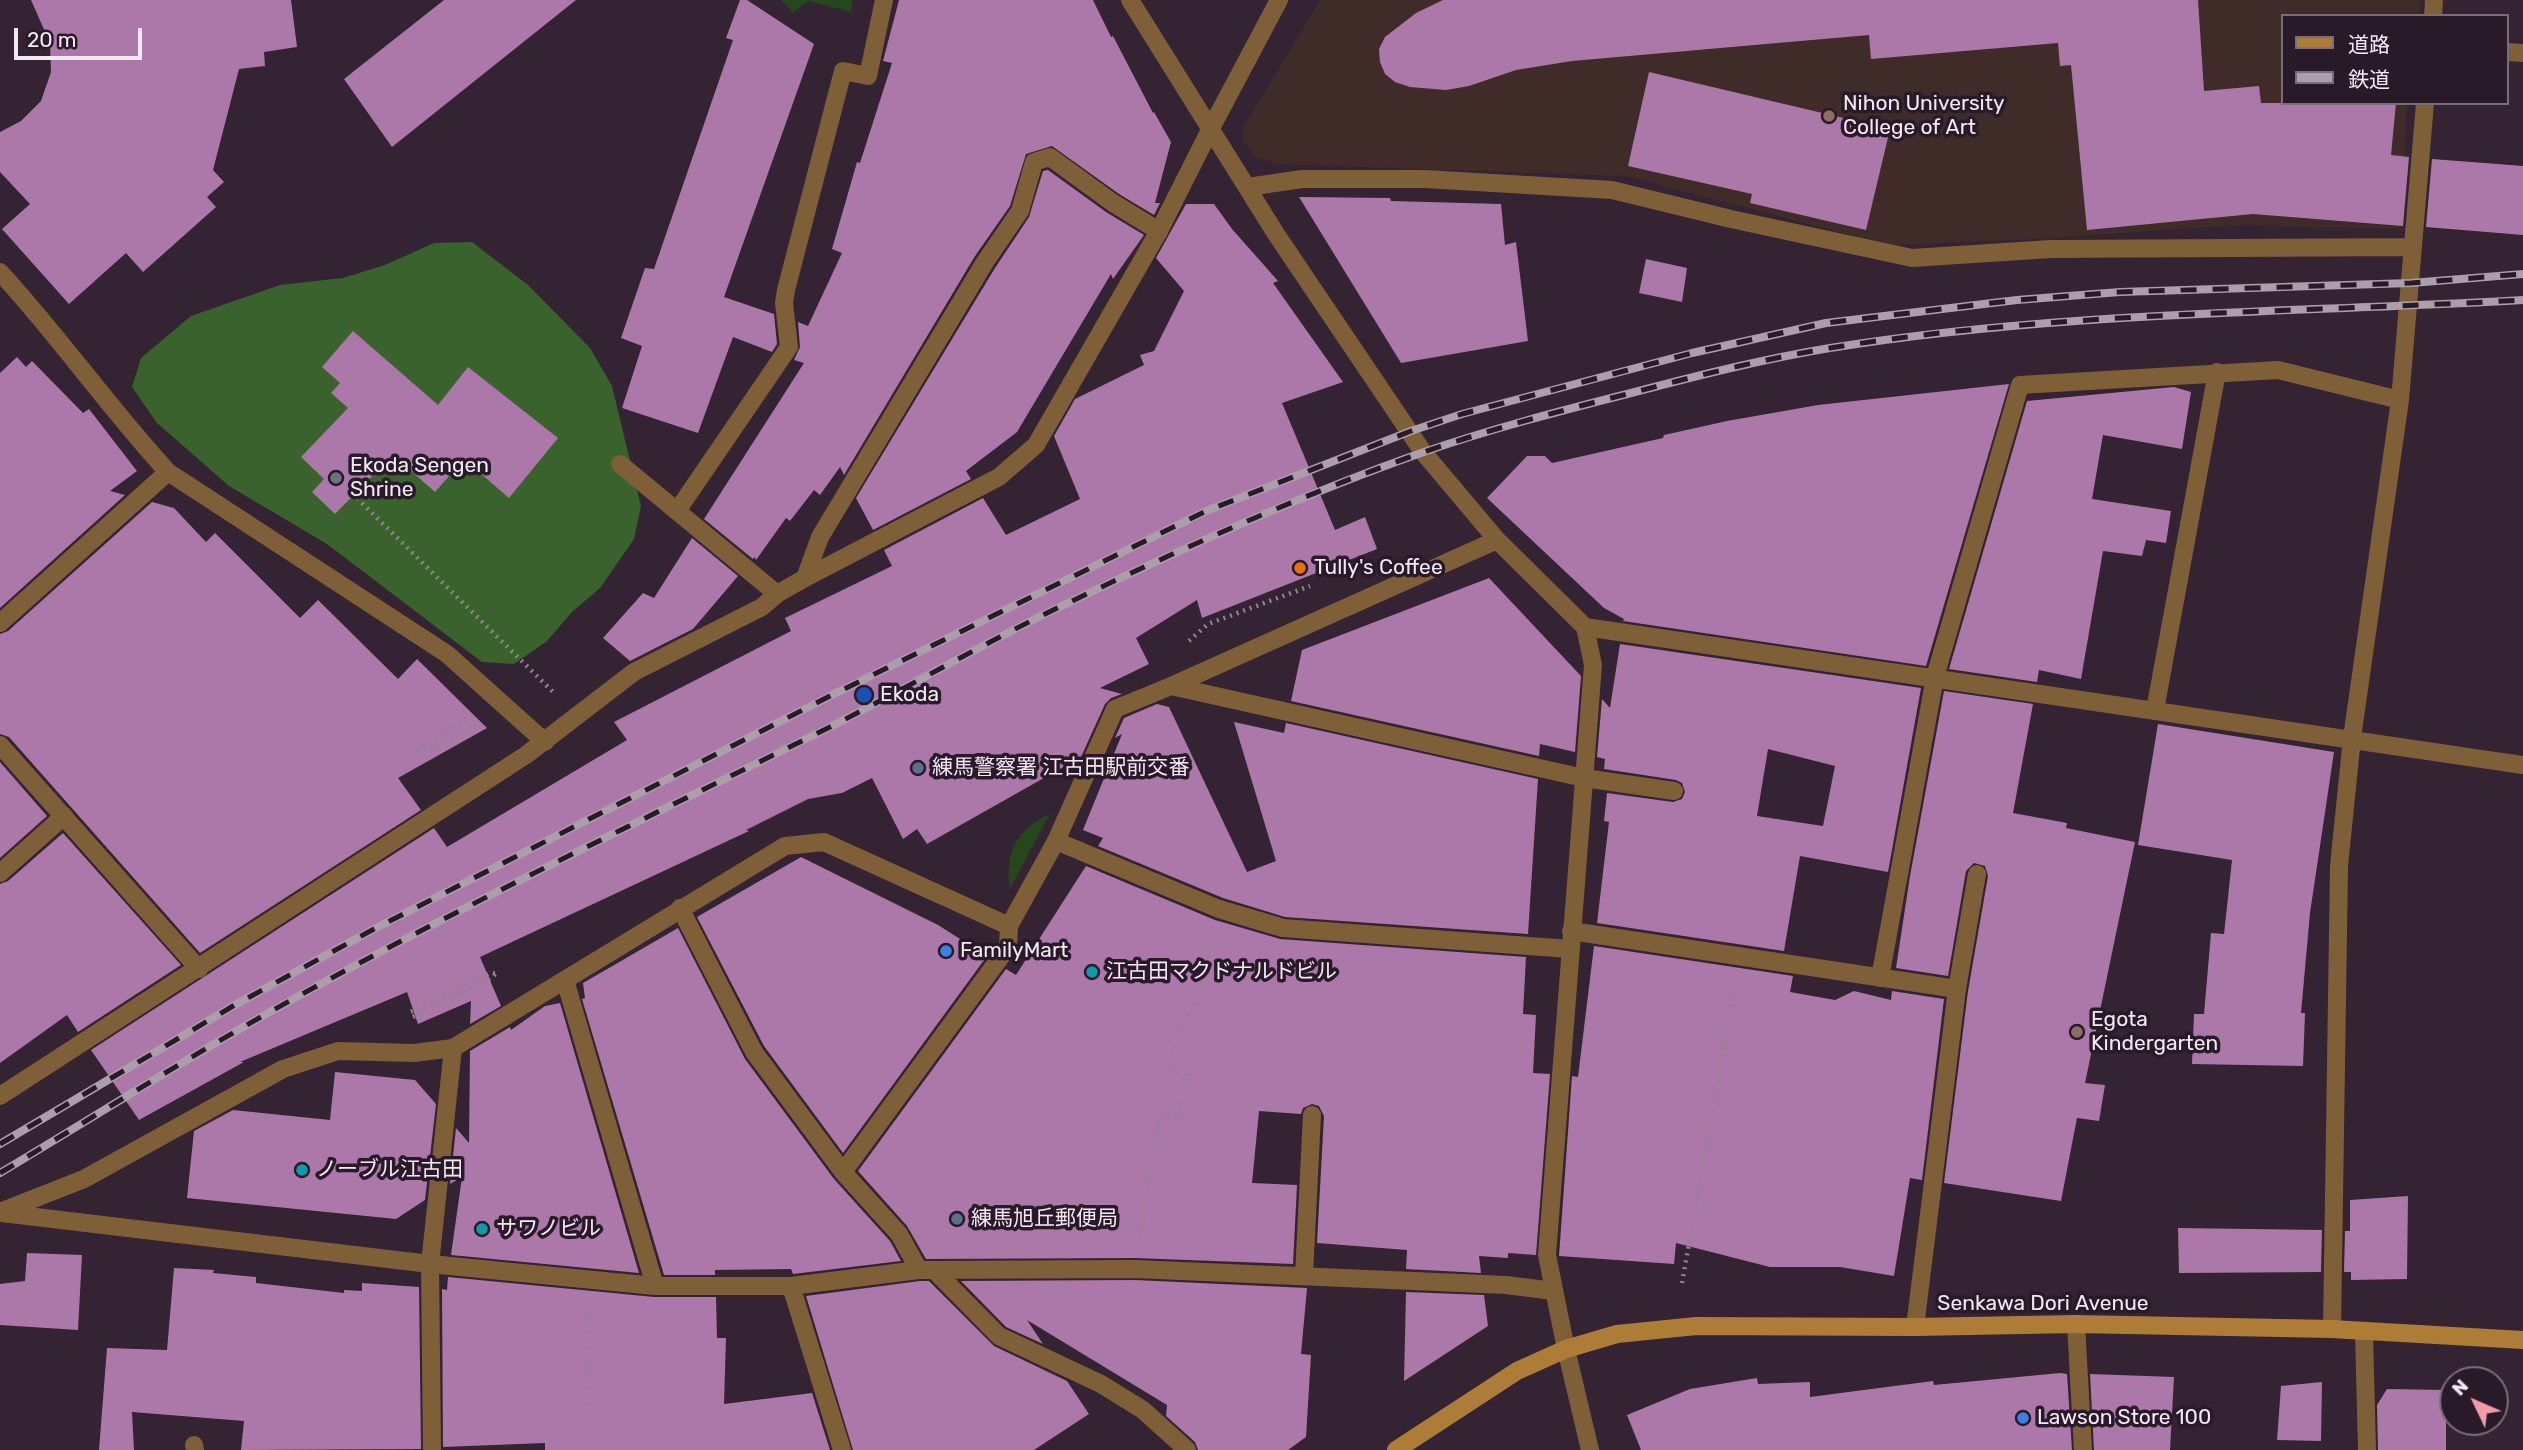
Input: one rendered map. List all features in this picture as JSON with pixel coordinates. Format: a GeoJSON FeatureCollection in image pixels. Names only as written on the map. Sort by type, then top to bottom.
{"type":"FeatureCollection","features":[{"type":"Feature","properties":{"kind":"main road","name":"Senkawa Dori Avenue"},"geometry":{"type":"LineString","coordinates":[[1396,1450],[1517,1371],[1566,1349],[1617,1334],[1696,1326],[1915,1327],[2076,1324],[2332,1329],[2364,1333],[2523,1340]]}},
{"type":"Feature","properties":{"kind":"street"},"geometry":{"type":"LineString","coordinates":[[677,512],[789,347],[784,303],[786,290],[843,71],[868,76],[884,0]]}},
{"type":"Feature","properties":{"kind":"street"},"geometry":{"type":"LineString","coordinates":[[1130,0],[1276,234],[1423,452],[1497,540],[1585,627],[1593,665],[1547,1255],[1566,1349],[1591,1450]]}},
{"type":"Feature","properties":{"kind":"street"},"geometry":{"type":"LineString","coordinates":[[0,1096],[545,742],[634,672],[762,607],[777,594],[805,578],[999,477],[1036,445],[1159,231],[1279,0]]}},
{"type":"Feature","properties":{"kind":"street"},"geometry":{"type":"LineString","coordinates":[[2332,1329],[2339,866],[2352,738],[2400,400],[2425,105]]}},
{"type":"Feature","properties":{"kind":"street"},"geometry":{"type":"LineString","coordinates":[[805,578],[820,537],[985,262],[1020,211],[1034,162],[1050,157],[1113,203],[1159,231]]}},
{"type":"Feature","properties":{"kind":"street"},"geometry":{"type":"LineString","coordinates":[[1248,187],[1301,178],[1425,179],[1612,190],[1912,258],[2051,249],[2412,247]]}},
{"type":"Feature","properties":{"kind":"street"},"geometry":{"type":"LineString","coordinates":[[0,272],[41,316],[168,472],[447,654],[545,742]]}},
{"type":"Feature","properties":{"kind":"street"},"geometry":{"type":"LineString","coordinates":[[1880,978],[1935,677],[2020,385],[2278,370],[2400,400]]}},
{"type":"Feature","properties":{"kind":"street"},"geometry":{"type":"LineString","coordinates":[[2155,710],[2217,372]]}},
{"type":"Feature","properties":{"kind":"street"},"geometry":{"type":"LineString","coordinates":[[620,464],[777,594]]}},
{"type":"Feature","properties":{"kind":"street"},"geometry":{"type":"LineString","coordinates":[[0,623],[168,472]]}},
{"type":"Feature","properties":{"kind":"street"},"geometry":{"type":"LineString","coordinates":[[844,1172],[1008,947],[1009,926],[1056,841],[1115,709],[1497,540]]}},
{"type":"Feature","properties":{"kind":"street"},"geometry":{"type":"LineString","coordinates":[[1585,627],[2523,765]]}},
{"type":"Feature","properties":{"kind":"street"},"geometry":{"type":"LineString","coordinates":[[1171,686],[1584,778],[1674,791]]}},
{"type":"Feature","properties":{"kind":"street"},"geometry":{"type":"LineString","coordinates":[[0,745],[199,969]]}},
{"type":"Feature","properties":{"kind":"street"},"geometry":{"type":"LineString","coordinates":[[0,873],[64,816]]}},
{"type":"Feature","properties":{"kind":"street"},"geometry":{"type":"LineString","coordinates":[[1056,841],[1219,909],[1283,928],[1571,940],[1740,957],[1956,989]]}},
{"type":"Feature","properties":{"kind":"street"},"geometry":{"type":"LineString","coordinates":[[0,1212],[84,1179],[283,1069],[338,1051],[414,1053],[453,1048],[785,846],[824,842],[1009,926]]}},
{"type":"Feature","properties":{"kind":"street"},"geometry":{"type":"LineString","coordinates":[[1915,1327],[1956,989],[1977,874]]}},
{"type":"Feature","properties":{"kind":"street"},"geometry":{"type":"LineString","coordinates":[[680,908],[754,1052],[844,1172],[899,1234],[926,1270],[999,1336],[1101,1384],[1143,1410],[1187,1450]]}},
{"type":"Feature","properties":{"kind":"street"},"geometry":{"type":"LineString","coordinates":[[565,980],[655,1286]]}},
{"type":"Feature","properties":{"kind":"street"},"geometry":{"type":"LineString","coordinates":[[432,1450],[430,1264],[453,1048]]}},
{"type":"Feature","properties":{"kind":"street"},"geometry":{"type":"LineString","coordinates":[[1304,1275],[1312,1115]]}},
{"type":"Feature","properties":{"kind":"street"},"geometry":{"type":"LineString","coordinates":[[0,1212],[430,1264],[655,1286],[791,1286],[926,1270],[1135,1269],[1506,1285],[1554,1291]]}},
{"type":"Feature","properties":{"kind":"street"},"geometry":{"type":"LineString","coordinates":[[791,1286],[842,1450]]}},
{"type":"Feature","properties":{"kind":"street"},"geometry":{"type":"LineString","coordinates":[[2076,1324],[2083,1450]]}},
{"type":"Feature","properties":{"kind":"street"},"geometry":{"type":"LineString","coordinates":[[2364,1333],[2367,1450]]}},
{"type":"Feature","properties":{"kind":"path"},"geometry":{"type":"LineString","coordinates":[[357,498],[577,716]]}},
{"type":"Feature","properties":{"kind":"path"},"geometry":{"type":"LineString","coordinates":[[477,714],[432,737],[417,751],[437,746],[482,723]]}},
{"type":"Feature","properties":{"kind":"path"},"geometry":{"type":"LineString","coordinates":[[1135,1269],[1160,1115],[1179,1118],[1186,1074],[1167,1067],[1180,1027],[1195,1006],[1219,909]]}},
{"type":"Feature","properties":{"kind":"path"},"geometry":{"type":"LineString","coordinates":[[1682,1283],[1740,957]]}},
{"type":"Feature","properties":{"kind":"path"},"geometry":{"type":"LineString","coordinates":[[496,972],[492,978],[412,1014],[489,974],[496,972]]}},
{"type":"Feature","properties":{"kind":"path"},"geometry":{"type":"LineString","coordinates":[[587,1279],[587,1404]]}},
{"type":"Feature","properties":{"kind":"shaded area","name":"Nihon University College of Art"},"geometry":{"type":"Polygon","coordinates":[[[1320,0],[2421,0],[2419,14],[2282,14],[2282,105],[2407,105],[2401,229],[2239,225],[2035,239],[1889,245],[1625,176],[1277,164],[1256,157],[1243,142],[1243,128],[1320,0]]]}},
{"type":"Feature","properties":{"kind":"green space"},"geometry":{"type":"Polygon","coordinates":[[[781,0],[853,0],[851,12],[809,1],[793,13],[781,0]]]}},
{"type":"Feature","properties":{"kind":"green space"},"geometry":{"type":"Polygon","coordinates":[[[472,242],[528,285],[590,348],[612,386],[641,506],[634,539],[600,588],[572,612],[547,641],[514,664],[482,662],[327,544],[229,486],[157,423],[132,387],[141,358],[191,316],[280,285],[343,278],[385,265],[434,243],[472,242]]]}},
{"type":"Feature","properties":{"kind":"green space"},"geometry":{"type":"Polygon","coordinates":[[[1050,814],[1010,889],[1009,865],[1015,844],[1029,827],[1050,814]]]}},
{"type":"Feature","properties":{"kind":"building"},"geometry":{"type":"Polygon","coordinates":[[[31,0],[291,0],[297,47],[264,52],[265,66],[239,69],[213,170],[224,182],[207,197],[216,207],[143,272],[126,253],[69,304],[2,229],[30,204],[0,172],[0,132],[21,121],[41,101],[51,72],[50,43],[31,0]]]}},
{"type":"Feature","properties":{"kind":"building"},"geometry":{"type":"Polygon","coordinates":[[[444,0],[576,0],[392,147],[344,79],[444,0]]]}},
{"type":"Feature","properties":{"kind":"building"},"geometry":{"type":"Polygon","coordinates":[[[740,0],[747,0],[814,44],[724,297],[774,314],[777,344],[772,352],[733,337],[698,433],[622,408],[642,346],[621,338],[645,268],[654,269],[733,40],[726,38],[740,0]]]}},
{"type":"Feature","properties":{"kind":"building"},"geometry":{"type":"Polygon","coordinates":[[[899,0],[1093,0],[1171,142],[1155,203],[1160,203],[1154,215],[1119,194],[1052,146],[1026,154],[1010,206],[975,256],[844,475],[840,467],[820,495],[814,490],[790,521],[786,518],[756,560],[704,519],[804,363],[794,360],[800,347],[798,322],[808,326],[842,253],[832,249],[857,162],[860,163],[892,63],[883,61],[899,0]]]}},
{"type":"Feature","properties":{"kind":"building"},"geometry":{"type":"Polygon","coordinates":[[[1443,0],[2198,0],[2204,91],[2259,86],[2261,103],[2396,105],[2391,155],[2409,157],[2403,226],[2253,214],[2087,230],[2071,65],[2060,66],[2058,43],[1871,59],[1869,35],[1572,61],[1516,70],[1469,86],[1446,90],[1410,87],[1395,82],[1385,74],[1380,62],[1379,49],[1385,37],[1416,13],[1443,0]]]}},
{"type":"Feature","properties":{"kind":"building"},"geometry":{"type":"Polygon","coordinates":[[[1649,72],[1890,129],[1866,230],[1750,203],[1752,194],[1628,166],[1649,72]]]}},
{"type":"Feature","properties":{"kind":"building"},"geometry":{"type":"Polygon","coordinates":[[[2432,159],[2523,166],[2523,235],[2426,227],[2432,159]]]}},
{"type":"Feature","properties":{"kind":"building"},"geometry":{"type":"Polygon","coordinates":[[[1048,170],[1106,212],[1144,235],[1113,279],[1111,274],[1017,432],[966,471],[971,479],[873,530],[856,498],[995,268],[1029,217],[1043,171],[1048,170]]]}},
{"type":"Feature","properties":{"kind":"building"},"geometry":{"type":"Polygon","coordinates":[[[1299,197],[1390,198],[1391,201],[1501,204],[1505,245],[1516,242],[1528,341],[1401,363],[1299,197]]]}},
{"type":"Feature","properties":{"kind":"building"},"geometry":{"type":"Polygon","coordinates":[[[1186,204],[1214,204],[1232,229],[1278,281],[1273,283],[1343,382],[1282,403],[1335,530],[1365,517],[1377,549],[1202,618],[1197,600],[1136,638],[1149,664],[1100,688],[1122,694],[1111,698],[1105,704],[1081,757],[927,844],[917,829],[903,839],[872,778],[842,793],[808,799],[746,830],[749,831],[480,957],[501,1006],[470,1024],[471,1001],[418,1024],[407,992],[240,1062],[244,1062],[139,1120],[91,1050],[434,828],[447,847],[627,740],[614,722],[791,631],[785,618],[892,566],[884,550],[983,498],[1006,535],[1080,499],[1054,436],[1075,399],[1144,365],[1140,355],[1154,351],[1184,291],[1156,258],[1186,204]]]}},
{"type":"Feature","properties":{"kind":"building"},"geometry":{"type":"Polygon","coordinates":[[[1646,259],[1687,268],[1682,302],[1639,293],[1646,259]]]}},
{"type":"Feature","properties":{"kind":"building"},"geometry":{"type":"Polygon","coordinates":[[[353,331],[438,405],[468,367],[558,438],[509,498],[464,459],[435,492],[393,455],[335,514],[312,492],[324,479],[301,457],[348,408],[331,393],[340,383],[322,367],[353,331]]]}},
{"type":"Feature","properties":{"kind":"building"},"geometry":{"type":"Polygon","coordinates":[[[17,357],[26,367],[32,361],[83,413],[89,409],[137,471],[110,491],[125,495],[0,608],[0,373],[17,357]]]}},
{"type":"Feature","properties":{"kind":"building"},"geometry":{"type":"Polygon","coordinates":[[[2009,384],[1926,666],[1623,621],[1624,619],[1604,608],[1487,498],[1527,456],[1545,456],[1552,463],[1727,421],[1818,405],[2009,384]]]}},
{"type":"Feature","properties":{"kind":"building"},"geometry":{"type":"Polygon","coordinates":[[[2174,387],[2191,392],[2182,449],[2103,435],[2092,499],[2171,511],[2166,543],[2146,540],[2142,556],[2103,551],[2081,679],[2039,670],[2037,682],[1949,669],[2027,401],[2174,387]]]}},
{"type":"Feature","properties":{"kind":"building"},"geometry":{"type":"Polygon","coordinates":[[[152,502],[174,508],[206,542],[215,533],[300,618],[318,600],[398,679],[417,659],[487,728],[398,778],[421,810],[200,953],[9,737],[0,734],[0,634],[8,631],[152,502]]]}},
{"type":"Feature","properties":{"kind":"building"},"geometry":{"type":"Polygon","coordinates":[[[692,538],[738,576],[693,629],[630,661],[603,638],[643,593],[654,598],[692,538]]]}},
{"type":"Feature","properties":{"kind":"building"},"geometry":{"type":"Polygon","coordinates":[[[1489,578],[1581,676],[1575,752],[1540,744],[1539,756],[1291,701],[1302,650],[1489,578]]]}},
{"type":"Feature","properties":{"kind":"building"},"geometry":{"type":"Polygon","coordinates":[[[1620,644],[1921,688],[1888,872],[1800,856],[1784,951],[1597,923],[1609,822],[1604,821],[1607,793],[1673,802],[1682,799],[1685,792],[1682,783],[1676,780],[1604,769],[1605,759],[1597,757],[1602,699],[1610,708],[1620,644]],[[1768,749],[1757,816],[1823,826],[1835,766],[1768,749]]]}},
{"type":"Feature","properties":{"kind":"building"},"geometry":{"type":"Polygon","coordinates":[[[1944,691],[2033,704],[2013,813],[2067,823],[2066,828],[2135,842],[2085,1083],[2105,1085],[2099,1121],[2077,1118],[2061,1201],[1944,1183],[1968,991],[1988,876],[1985,866],[1974,863],[1966,871],[1948,976],[1896,968],[1944,691]]]}},
{"type":"Feature","properties":{"kind":"building"},"geometry":{"type":"Polygon","coordinates":[[[1157,704],[1169,707],[1247,872],[1276,861],[1234,722],[1284,733],[1286,723],[1538,779],[1528,934],[1285,917],[1223,898],[1098,846],[1103,838],[1083,830],[1122,734],[1115,738],[1124,718],[1157,704]]]}},
{"type":"Feature","properties":{"kind":"building"},"geometry":{"type":"Polygon","coordinates":[[[2158,724],[2334,752],[2310,913],[2301,1013],[2305,1013],[2303,1066],[2192,1064],[2194,1014],[2204,1014],[2211,933],[2224,934],[2232,860],[2138,845],[2158,724]]]}},
{"type":"Feature","properties":{"kind":"building"},"geometry":{"type":"Polygon","coordinates":[[[0,762],[47,816],[0,858],[0,762]]]}},
{"type":"Feature","properties":{"kind":"building"},"geometry":{"type":"Polygon","coordinates":[[[63,833],[181,965],[78,1032],[67,1015],[0,1063],[0,884],[8,881],[63,833]]]}},
{"type":"Feature","properties":{"kind":"building"},"geometry":{"type":"Polygon","coordinates":[[[801,857],[938,925],[987,956],[843,1153],[764,1046],[697,917],[801,857]]]}},
{"type":"Feature","properties":{"kind":"building"},"geometry":{"type":"Polygon","coordinates":[[[1086,866],[1215,920],[1280,939],[1526,957],[1523,1014],[1536,1015],[1533,1073],[1550,1074],[1536,1255],[1508,1253],[1508,1258],[1479,1256],[1481,1273],[1406,1269],[1407,1250],[1317,1243],[1324,1116],[1319,1106],[1312,1104],[1303,1108],[1301,1114],[1259,1111],[1252,1183],[1297,1185],[1293,1264],[1135,1258],[926,1259],[907,1226],[858,1171],[1006,969],[1016,975],[1086,866]]]}},
{"type":"Feature","properties":{"kind":"building"},"geometry":{"type":"Polygon","coordinates":[[[678,928],[745,1059],[834,1179],[890,1241],[901,1261],[793,1274],[791,1269],[715,1270],[715,1275],[664,1275],[582,999],[585,998],[583,983],[678,928]]]}},
{"type":"Feature","properties":{"kind":"building"},"geometry":{"type":"Polygon","coordinates":[[[1594,946],[1793,976],[1790,992],[1835,1000],[1854,991],[1891,1000],[1892,991],[1944,999],[1922,1180],[1910,1178],[1894,1276],[1840,1267],[1770,1267],[1676,1243],[1674,1264],[1559,1256],[1572,1076],[1578,1077],[1594,946]]]}},
{"type":"Feature","properties":{"kind":"building"},"geometry":{"type":"Polygon","coordinates":[[[560,1003],[639,1273],[451,1255],[462,1177],[450,1184],[456,1128],[469,1143],[470,1051],[510,1027],[511,1030],[545,1006],[560,1003]]]}},
{"type":"Feature","properties":{"kind":"building","name":"ノーブル江古田"},"geometry":{"type":"Polygon","coordinates":[[[335,1072],[415,1080],[436,1104],[425,1200],[396,1219],[187,1198],[194,1131],[233,1110],[330,1120],[335,1072]]]}},
{"type":"Feature","properties":{"kind":"building"},"geometry":{"type":"Polygon","coordinates":[[[2408,1196],[2407,1279],[2351,1280],[2351,1272],[2344,1272],[2345,1231],[2350,1231],[2350,1200],[2408,1196]]]}},
{"type":"Feature","properties":{"kind":"building"},"geometry":{"type":"Polygon","coordinates":[[[2178,1228],[2322,1230],[2321,1272],[2179,1273],[2178,1228]]]}},
{"type":"Feature","properties":{"kind":"building"},"geometry":{"type":"Polygon","coordinates":[[[27,1253],[82,1255],[78,1330],[0,1325],[0,1284],[25,1281],[27,1253]]]}},
{"type":"Feature","properties":{"kind":"building"},"geometry":{"type":"Polygon","coordinates":[[[174,1268],[214,1270],[213,1273],[256,1277],[256,1283],[344,1293],[344,1290],[362,1291],[362,1283],[419,1287],[421,1449],[241,1450],[244,1421],[132,1412],[134,1450],[99,1450],[107,1348],[167,1350],[174,1268]]]}},
{"type":"Feature","properties":{"kind":"building"},"geometry":{"type":"Polygon","coordinates":[[[448,1277],[654,1297],[716,1297],[717,1338],[726,1338],[724,1404],[812,1393],[830,1450],[545,1450],[545,1443],[443,1447],[442,1289],[447,1290],[448,1277]]]}},
{"type":"Feature","properties":{"kind":"building"},"geometry":{"type":"Polygon","coordinates":[[[1135,1280],[1307,1288],[1301,1354],[1311,1355],[1306,1437],[1288,1450],[1198,1450],[1195,1442],[1166,1416],[1167,1405],[1027,1320],[1043,1344],[1006,1327],[961,1281],[1135,1280]]]}},
{"type":"Feature","properties":{"kind":"building"},"geometry":{"type":"Polygon","coordinates":[[[929,1281],[994,1346],[1067,1381],[1089,1414],[1034,1450],[853,1450],[806,1296],[929,1281]]]}},
{"type":"Feature","properties":{"kind":"building"},"geometry":{"type":"Polygon","coordinates":[[[1406,1292],[1484,1295],[1488,1326],[1404,1381],[1406,1292]]]}},
{"type":"Feature","properties":{"kind":"building"},"geometry":{"type":"Polygon","coordinates":[[[2067,1374],[2072,1450],[1641,1450],[1627,1415],[1690,1389],[1757,1378],[1758,1384],[1810,1382],[1810,1397],[1933,1381],[1934,1385],[2067,1374]]]}},
{"type":"Feature","properties":{"kind":"building"},"geometry":{"type":"Polygon","coordinates":[[[2090,1374],[2174,1377],[2170,1450],[2094,1450],[2090,1374]]]}},
{"type":"Feature","properties":{"kind":"building"},"geometry":{"type":"Polygon","coordinates":[[[2322,1382],[2321,1441],[2277,1440],[2281,1386],[2322,1382]]]}},
{"type":"Feature","properties":{"kind":"building"},"geometry":{"type":"Polygon","coordinates":[[[2387,1389],[2439,1390],[2439,1436],[2446,1436],[2446,1450],[2378,1450],[2377,1405],[2387,1389]]]}},
{"type":"Feature","properties":{"kind":"railway"},"geometry":{"type":"LineString","coordinates":[[0,1144],[233,1006],[374,929],[832,695],[1206,511],[1411,431],[1462,414],[1692,353],[1826,323],[2017,300],[2120,292],[2411,283],[2523,274]]}},
{"type":"Feature","properties":{"kind":"railway"},"geometry":{"type":"LineString","coordinates":[[0,1173],[214,1044],[317,986],[535,873],[828,728],[1045,614],[1231,528],[1421,453],[1525,421],[1730,368],[1830,348],[1916,336],[2089,320],[2523,300]]}},
{"type":"Feature","properties":{"kind":"place","name":"Nihon University College of Art"},"geometry":{"type":"Point","coordinates":[1829,116]}},
{"type":"Feature","properties":{"kind":"place","name":"Ekoda Sengen Shrine"},"geometry":{"type":"Point","coordinates":[336,478]}},
{"type":"Feature","properties":{"kind":"place","name":"Tully's Coffee"},"geometry":{"type":"Point","coordinates":[1300,568]}},
{"type":"Feature","properties":{"kind":"place","name":"Ekoda"},"geometry":{"type":"Point","coordinates":[864,695]}},
{"type":"Feature","properties":{"kind":"place","name":"練馬警察署 江古田駅前交番"},"geometry":{"type":"Point","coordinates":[918,768]}},
{"type":"Feature","properties":{"kind":"place","name":"FamilyMart"},"geometry":{"type":"Point","coordinates":[946,951]}},
{"type":"Feature","properties":{"kind":"place","name":"江古田マクドナルドビル"},"geometry":{"type":"Point","coordinates":[1092,972]}},
{"type":"Feature","properties":{"kind":"place","name":"Egota Kindergarten"},"geometry":{"type":"Point","coordinates":[2077,1032]}},
{"type":"Feature","properties":{"kind":"place","name":"ノーブル江古田"},"geometry":{"type":"Point","coordinates":[302,1170]}},
{"type":"Feature","properties":{"kind":"place","name":"練馬旭丘郵便局"},"geometry":{"type":"Point","coordinates":[957,1219]}},
{"type":"Feature","properties":{"kind":"place","name":"サワノビル"},"geometry":{"type":"Point","coordinates":[482,1229]}},
{"type":"Feature","properties":{"kind":"place","name":"Lawson Store 100"},"geometry":{"type":"Point","coordinates":[2023,1418]}}]}
